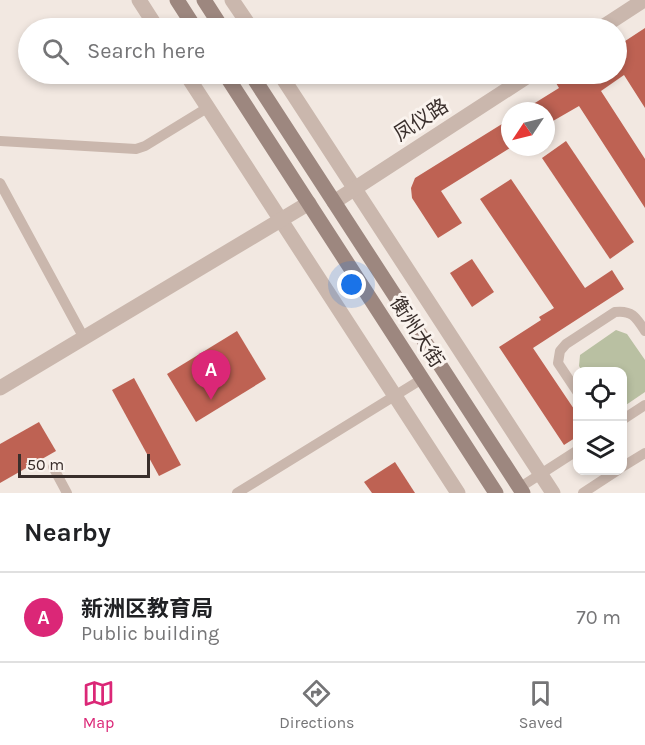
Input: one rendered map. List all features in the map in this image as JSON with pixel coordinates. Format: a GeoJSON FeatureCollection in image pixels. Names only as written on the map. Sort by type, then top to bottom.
{"type":"FeatureCollection","features":[{"type":"Feature","properties":{"kind":"main road"},"geometry":{"type":"LineString","coordinates":[[177,0],[189,18]]}},
{"type":"Feature","properties":{"kind":"main road"},"geometry":{"type":"LineString","coordinates":[[204,0],[216,18]]}},
{"type":"Feature","properties":{"kind":"main road","name":"衡州大街"},"geometry":{"type":"LineString","coordinates":[[232,84],[496,493]]}},
{"type":"Feature","properties":{"kind":"main road","name":"衡州大街"},"geometry":{"type":"LineString","coordinates":[[257,84],[521,491]]}},
{"type":"Feature","properties":{"kind":"street"},"geometry":{"type":"LineString","coordinates":[[139,0],[151,18]]}},
{"type":"Feature","properties":{"kind":"street"},"geometry":{"type":"LineString","coordinates":[[232,0],[244,18]]}},
{"type":"Feature","properties":{"kind":"street"},"geometry":{"type":"LineString","coordinates":[[616,18],[644,0]]}},
{"type":"Feature","properties":{"kind":"street"},"geometry":{"type":"LineString","coordinates":[[192,84],[458,493]]}},
{"type":"Feature","properties":{"kind":"street"},"geometry":{"type":"LineString","coordinates":[[287,84],[554,493]]}},
{"type":"Feature","properties":{"kind":"street","name":"凤仪路"},"geometry":{"type":"LineString","coordinates":[[334,202],[516,84]]}},
{"type":"Feature","properties":{"kind":"street"},"geometry":{"type":"LineString","coordinates":[[0,388],[309,203]]}},
{"type":"Feature","properties":{"kind":"lane"},"geometry":{"type":"LineString","coordinates":[[0,141],[136,149],[145,146],[207,108]]}},
{"type":"Feature","properties":{"kind":"lane"},"geometry":{"type":"LineString","coordinates":[[0,183],[84,338]]}},
{"type":"Feature","properties":{"kind":"lane"},"geometry":{"type":"LineString","coordinates":[[573,386],[558,363],[560,351],[566,344],[615,312],[624,311],[635,315],[645,331]]}},
{"type":"Feature","properties":{"kind":"lane"},"geometry":{"type":"LineString","coordinates":[[237,493],[422,379]]}},
{"type":"Feature","properties":{"kind":"lane"},"geometry":{"type":"LineString","coordinates":[[627,417],[645,405]]}},
{"type":"Feature","properties":{"kind":"lane"},"geometry":{"type":"LineString","coordinates":[[521,491],[541,474],[573,453]]}},
{"type":"Feature","properties":{"kind":"lane"},"geometry":{"type":"LineString","coordinates":[[627,464],[645,453]]}},
{"type":"Feature","properties":{"kind":"lane"},"geometry":{"type":"LineString","coordinates":[[53,467],[67,493]]}},
{"type":"Feature","properties":{"kind":"lane"},"geometry":{"type":"LineString","coordinates":[[583,493],[612,475]]}},
{"type":"Feature","properties":{"kind":"green space"},"geometry":{"type":"Polygon","coordinates":[[[616,330],[627,334],[645,360],[645,392],[627,404],[627,367],[580,367],[580,355],[616,330]]]}},
{"type":"Feature","properties":{"kind":"building"},"geometry":{"type":"Polygon","coordinates":[[[645,28],[645,108],[627,80],[627,40],[645,28]]]}},
{"type":"Feature","properties":{"kind":"building"},"geometry":{"type":"Polygon","coordinates":[[[557,84],[611,84],[601,91],[645,159],[645,208],[579,106],[555,120],[555,102],[536,102],[559,88],[557,84]]]}},
{"type":"Feature","properties":{"kind":"building"},"geometry":{"type":"Polygon","coordinates":[[[501,125],[501,154],[441,191],[462,223],[438,238],[412,198],[411,188],[415,178],[501,125]]]}},
{"type":"Feature","properties":{"kind":"building"},"geometry":{"type":"Polygon","coordinates":[[[566,141],[634,242],[610,259],[542,158],[555,156],[555,149],[566,141]]]}},
{"type":"Feature","properties":{"kind":"building"},"geometry":{"type":"Polygon","coordinates":[[[511,179],[585,288],[612,270],[624,289],[533,348],[573,408],[573,439],[564,445],[499,347],[541,320],[539,317],[554,308],[480,199],[511,179]]]}},
{"type":"Feature","properties":{"kind":"building"},"geometry":{"type":"Polygon","coordinates":[[[472,259],[494,292],[472,307],[450,273],[472,259]]]}},
{"type":"Feature","properties":{"kind":"building"},"geometry":{"type":"Polygon","coordinates":[[[237,331],[266,379],[196,422],[167,374],[237,331]]]}},
{"type":"Feature","properties":{"kind":"building"},"geometry":{"type":"Polygon","coordinates":[[[134,378],[181,465],[159,476],[112,390],[134,378]]]}},
{"type":"Feature","properties":{"kind":"building"},"geometry":{"type":"Polygon","coordinates":[[[39,422],[56,451],[0,483],[0,444],[39,422]]]}},
{"type":"Feature","properties":{"kind":"building"},"geometry":{"type":"Polygon","coordinates":[[[395,462],[415,493],[372,493],[364,482],[395,462]]]}},
{"type":"Feature","properties":{"kind":"place","name":"新洲区教育局"},"geometry":{"type":"Point","coordinates":[211,400]}}]}
